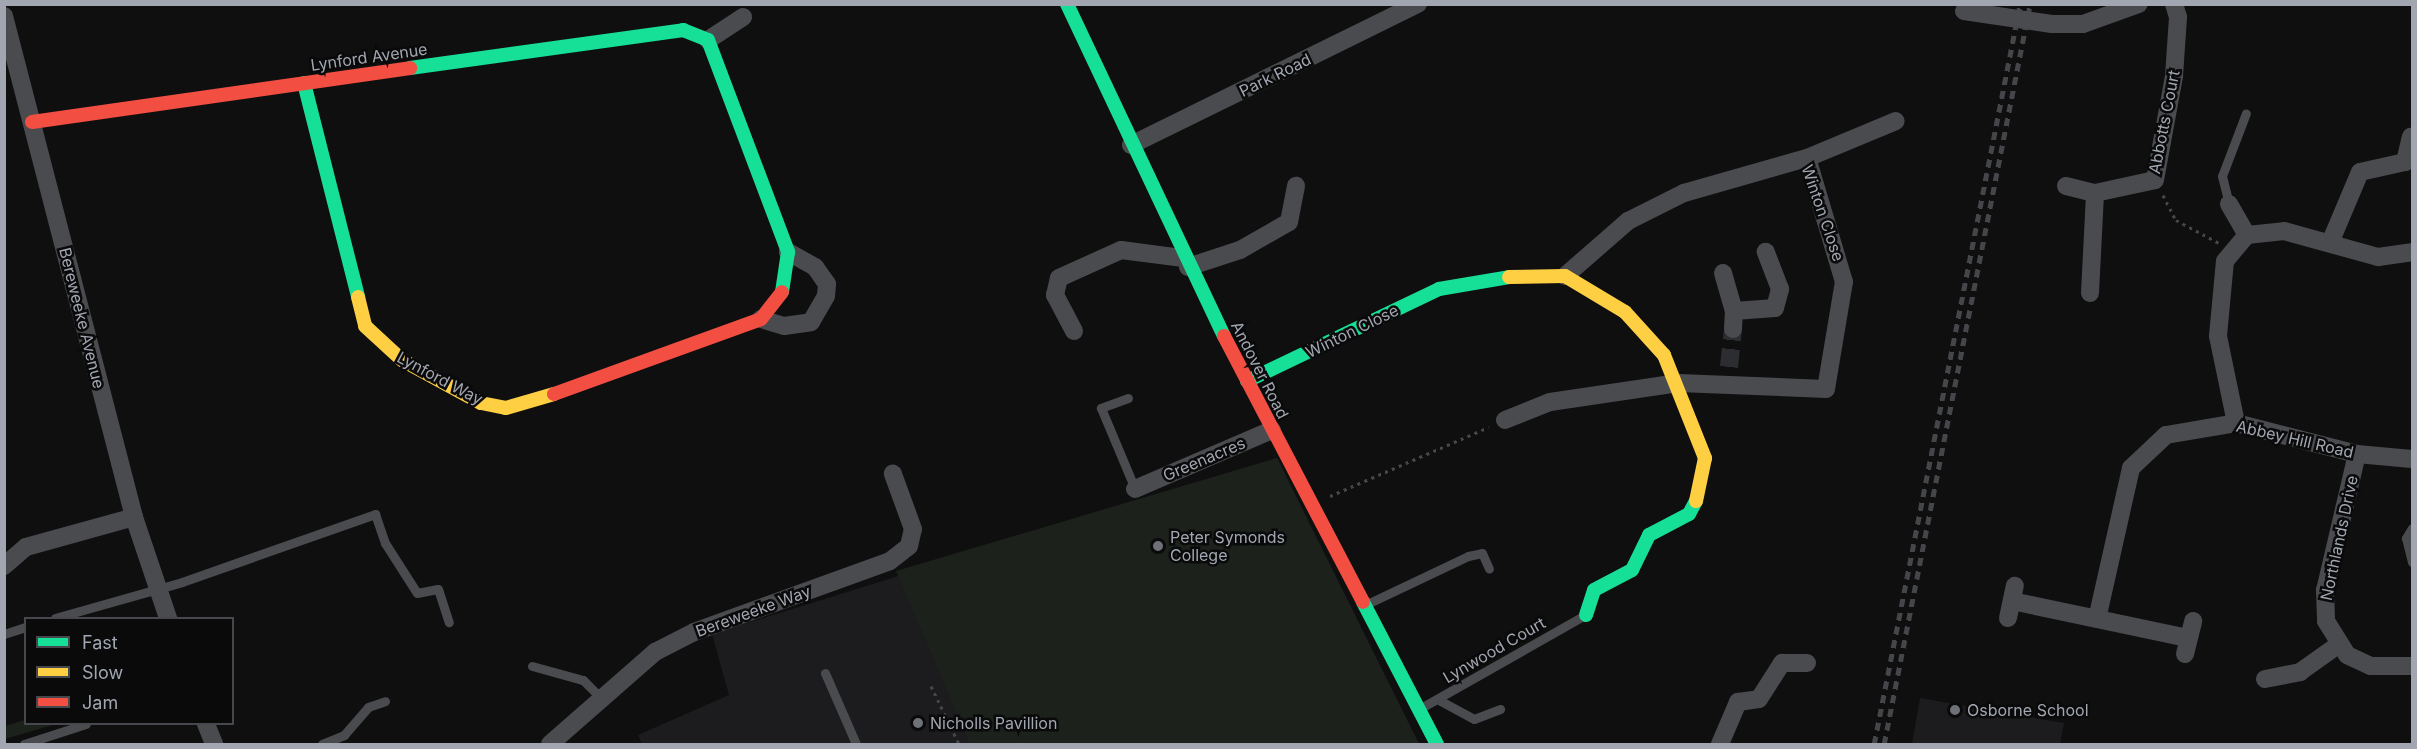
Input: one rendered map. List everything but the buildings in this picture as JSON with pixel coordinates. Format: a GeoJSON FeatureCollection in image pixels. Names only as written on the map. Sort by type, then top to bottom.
{"type":"FeatureCollection","features":[{"type":"Feature","properties":{"kind":"street","name":"Andover Road"},"geometry":{"type":"LineString","coordinates":[[1068,4],[1186,263],[1436,744]]}},
{"type":"Feature","properties":{"kind":"street","name":"Park Road"},"geometry":{"type":"LineString","coordinates":[[1131,145],[1418,4]]}},
{"type":"Feature","properties":{"kind":"street"},"geometry":{"type":"LineString","coordinates":[[1958,8],[2052,24],[2083,24],[2139,4]]}},
{"type":"Feature","properties":{"kind":"street","name":"Abbotts Court"},"geometry":{"type":"LineString","coordinates":[[2066,186],[2095,193],[2156,180],[2174,76],[2178,17],[2174,4]]}},
{"type":"Feature","properties":{"kind":"street","name":"Bereweeke Avenue"},"geometry":{"type":"LineString","coordinates":[[4,16],[134,518],[168,617]]}},
{"type":"Feature","properties":{"kind":"street"},"geometry":{"type":"LineString","coordinates":[[743,17],[708,40],[788,252],[782,292],[761,320]]}},
{"type":"Feature","properties":{"kind":"street","name":"Lynford Avenue"},"geometry":{"type":"LineString","coordinates":[[32,122],[683,30],[708,40]]}},
{"type":"Feature","properties":{"kind":"street","name":"Lynford Way"},"geometry":{"type":"LineString","coordinates":[[304,83],[364,326],[380,344],[434,379],[481,403],[506,408],[761,320],[784,326],[811,322],[826,296],[827,284],[815,267],[788,252]]}},
{"type":"Feature","properties":{"kind":"street"},"geometry":{"type":"LineString","coordinates":[[1807,158],[1896,121]]}},
{"type":"Feature","properties":{"kind":"street"},"geometry":{"type":"LineString","coordinates":[[2330,243],[2360,172],[2409,167],[2411,137]]}},
{"type":"Feature","properties":{"kind":"street","name":"Winton Close"},"geometry":{"type":"LineString","coordinates":[[1247,381],[1439,289],[1482,278],[1565,276],[1628,221],[1684,193],[1807,158],[1844,282],[1826,389],[1728,375],[1550,402],[1505,420]]}},
{"type":"Feature","properties":{"kind":"street"},"geometry":{"type":"LineString","coordinates":[[1074,332],[1055,295],[1059,279],[1121,250],[1186,263],[1240,250],[1289,222],[1296,186]]}},
{"type":"Feature","properties":{"kind":"street"},"geometry":{"type":"LineString","coordinates":[[2090,293],[2095,193]]}},
{"type":"Feature","properties":{"kind":"street"},"geometry":{"type":"LineString","coordinates":[[2229,204],[2247,235]]}},
{"type":"Feature","properties":{"kind":"street"},"geometry":{"type":"LineString","coordinates":[[2236,423],[2218,336],[2226,261],[2232,250],[2247,235],[2284,231],[2378,257],[2412,252]]}},
{"type":"Feature","properties":{"kind":"street"},"geometry":{"type":"LineString","coordinates":[[1724,273],[1733,320],[1775,308],[1780,289],[1766,252]]}},
{"type":"Feature","properties":{"kind":"street"},"geometry":{"type":"LineString","coordinates":[[1565,276],[1625,312],[1664,355],[1679,383],[1705,458],[1701,492],[1689,514],[1649,535],[1632,570],[1594,590],[1586,615]]}},
{"type":"Feature","properties":{"kind":"street","name":"Abbey Hill Road"},"geometry":{"type":"LineString","coordinates":[[2097,619],[2131,468],[2166,435],[2236,423],[2357,454],[2412,459]]}},
{"type":"Feature","properties":{"kind":"street","name":"Greenacres"},"geometry":{"type":"LineString","coordinates":[[1135,489],[1272,430]]}},
{"type":"Feature","properties":{"kind":"street","name":"Northlands Drive"},"geometry":{"type":"LineString","coordinates":[[2338,645],[2326,621],[2325,596],[2357,454]]}},
{"type":"Feature","properties":{"kind":"street","name":"Bereweeke Way"},"geometry":{"type":"LineString","coordinates":[[550,744],[655,652],[694,632],[890,561],[909,546],[913,529],[893,474]]}},
{"type":"Feature","properties":{"kind":"street"},"geometry":{"type":"LineString","coordinates":[[4,566],[26,547],[134,518]]}},
{"type":"Feature","properties":{"kind":"street"},"geometry":{"type":"LineString","coordinates":[[2011,601],[2189,638]]}},
{"type":"Feature","properties":{"kind":"street"},"geometry":{"type":"LineString","coordinates":[[2265,679],[2300,672],[2338,645],[2371,666],[2412,666]]}},
{"type":"Feature","properties":{"kind":"street"},"geometry":{"type":"LineString","coordinates":[[1720,744],[1738,702],[1759,699],[1782,663],[1807,663]]}},
{"type":"Feature","properties":{"kind":"street"},"geometry":{"type":"LineString","coordinates":[[207,725],[214,744]]}},
{"type":"Feature","properties":{"kind":"lane"},"geometry":{"type":"LineString","coordinates":[[2229,204],[2222,176],[2246,113]]}},
{"type":"Feature","properties":{"kind":"lane"},"geometry":{"type":"LineString","coordinates":[[1128,398],[1101,408],[1135,489]]}},
{"type":"Feature","properties":{"kind":"lane"},"geometry":{"type":"LineString","coordinates":[[58,617],[157,588],[375,514],[385,543],[417,593],[438,589],[450,622]]}},
{"type":"Feature","properties":{"kind":"lane"},"geometry":{"type":"LineString","coordinates":[[2412,528],[2406,538],[2412,562]]}},
{"type":"Feature","properties":{"kind":"lane"},"geometry":{"type":"LineString","coordinates":[[1364,606],[1468,556],[1482,553],[1489,570]]}},
{"type":"Feature","properties":{"kind":"lane","name":"Lynwood Court"},"geometry":{"type":"LineString","coordinates":[[1417,710],[1586,615]]}},
{"type":"Feature","properties":{"kind":"lane"},"geometry":{"type":"LineString","coordinates":[[4,634],[24,628]]}},
{"type":"Feature","properties":{"kind":"lane"},"geometry":{"type":"LineString","coordinates":[[532,666],[583,680],[602,699]]}},
{"type":"Feature","properties":{"kind":"lane"},"geometry":{"type":"LineString","coordinates":[[825,673],[856,744]]}},
{"type":"Feature","properties":{"kind":"lane"},"geometry":{"type":"LineString","coordinates":[[1437,699],[1474,718],[1500,709]]}},
{"type":"Feature","properties":{"kind":"lane"},"geometry":{"type":"LineString","coordinates":[[322,744],[344,735],[359,714],[386,701]]}},
{"type":"Feature","properties":{"kind":"lane"},"geometry":{"type":"LineString","coordinates":[[24,744],[80,725]]}},
{"type":"Feature","properties":{"kind":"path"},"geometry":{"type":"LineString","coordinates":[[2156,180],[2176,220],[2232,250]]}},
{"type":"Feature","properties":{"kind":"path"},"geometry":{"type":"LineString","coordinates":[[1328,497],[1505,420]]}},
{"type":"Feature","properties":{"kind":"path"},"geometry":{"type":"LineString","coordinates":[[931,686],[959,744]]}},
{"type":"Feature","properties":{"kind":"shaded area","name":"Peter Symonds College"},"geometry":{"type":"Polygon","coordinates":[[[1277,458],[1419,744],[642,744],[638,735],[729,695],[712,634],[1277,458]]]}},
{"type":"Feature","properties":{"kind":"shaded area","name":"Peter Symonds College"},"geometry":{"type":"Polygon","coordinates":[[[1277,458],[1419,744],[970,744],[896,571],[1277,458]]]}},
{"type":"Feature","properties":{"kind":"shaded area","name":"Osborne School"},"geometry":{"type":"Polygon","coordinates":[[[1920,698],[2064,723],[2060,744],[1912,744],[1920,698]]]}},
{"type":"Feature","properties":{"kind":"shaded area"},"geometry":{"type":"Polygon","coordinates":[[[24,720],[24,725],[53,725],[5,739],[5,726],[24,720]]]}},
{"type":"Feature","properties":{"kind":"tunnel"},"geometry":{"type":"LineString","coordinates":[[1729,367],[1733,329]]}},
{"type":"Feature","properties":{"kind":"railway"},"geometry":{"type":"LineString","coordinates":[[1874,744],[2020,4]]}},
{"type":"Feature","properties":{"kind":"railway"},"geometry":{"type":"LineString","coordinates":[[1884,744],[2030,4]]}},
{"type":"Feature","properties":{"kind":"traffic: fast"},"geometry":{"type":"LineString","coordinates":[[1067,4],[1224,336]]}},
{"type":"Feature","properties":{"kind":"traffic: fast"},"geometry":{"type":"LineString","coordinates":[[410,68],[683,30],[708,40],[788,252],[782,292]]}},
{"type":"Feature","properties":{"kind":"traffic: fast"},"geometry":{"type":"LineString","coordinates":[[304,83],[358,297]]}},
{"type":"Feature","properties":{"kind":"traffic: fast"},"geometry":{"type":"LineString","coordinates":[[1247,381],[1439,289],[1509,277]]}},
{"type":"Feature","properties":{"kind":"traffic: fast"},"geometry":{"type":"LineString","coordinates":[[1586,615],[1594,590],[1632,570],[1649,535],[1689,514],[1696,501]]}},
{"type":"Feature","properties":{"kind":"traffic: fast"},"geometry":{"type":"LineString","coordinates":[[1363,602],[1437,744]]}},
{"type":"Feature","properties":{"kind":"traffic: slow"},"geometry":{"type":"LineString","coordinates":[[1509,277],[1565,276],[1625,312],[1664,355],[1705,458],[1696,501]]}},
{"type":"Feature","properties":{"kind":"traffic: slow"},"geometry":{"type":"LineString","coordinates":[[358,297],[365,326],[402,360],[481,403],[506,408],[554,394]]}},
{"type":"Feature","properties":{"kind":"traffic: jam"},"geometry":{"type":"LineString","coordinates":[[32,122],[410,68]]}},
{"type":"Feature","properties":{"kind":"traffic: jam"},"geometry":{"type":"LineString","coordinates":[[554,394],[761,319],[782,292]]}},
{"type":"Feature","properties":{"kind":"traffic: jam"},"geometry":{"type":"LineString","coordinates":[[1224,336],[1363,602]]}},
{"type":"Feature","properties":{"kind":"place","name":"Peter Symonds College"},"geometry":{"type":"Point","coordinates":[1158,546]}},
{"type":"Feature","properties":{"kind":"place","name":"Osborne School"},"geometry":{"type":"Point","coordinates":[1955,710]}},
{"type":"Feature","properties":{"kind":"place","name":"Nicholls Pavillion"},"geometry":{"type":"Point","coordinates":[918,723]}}]}
